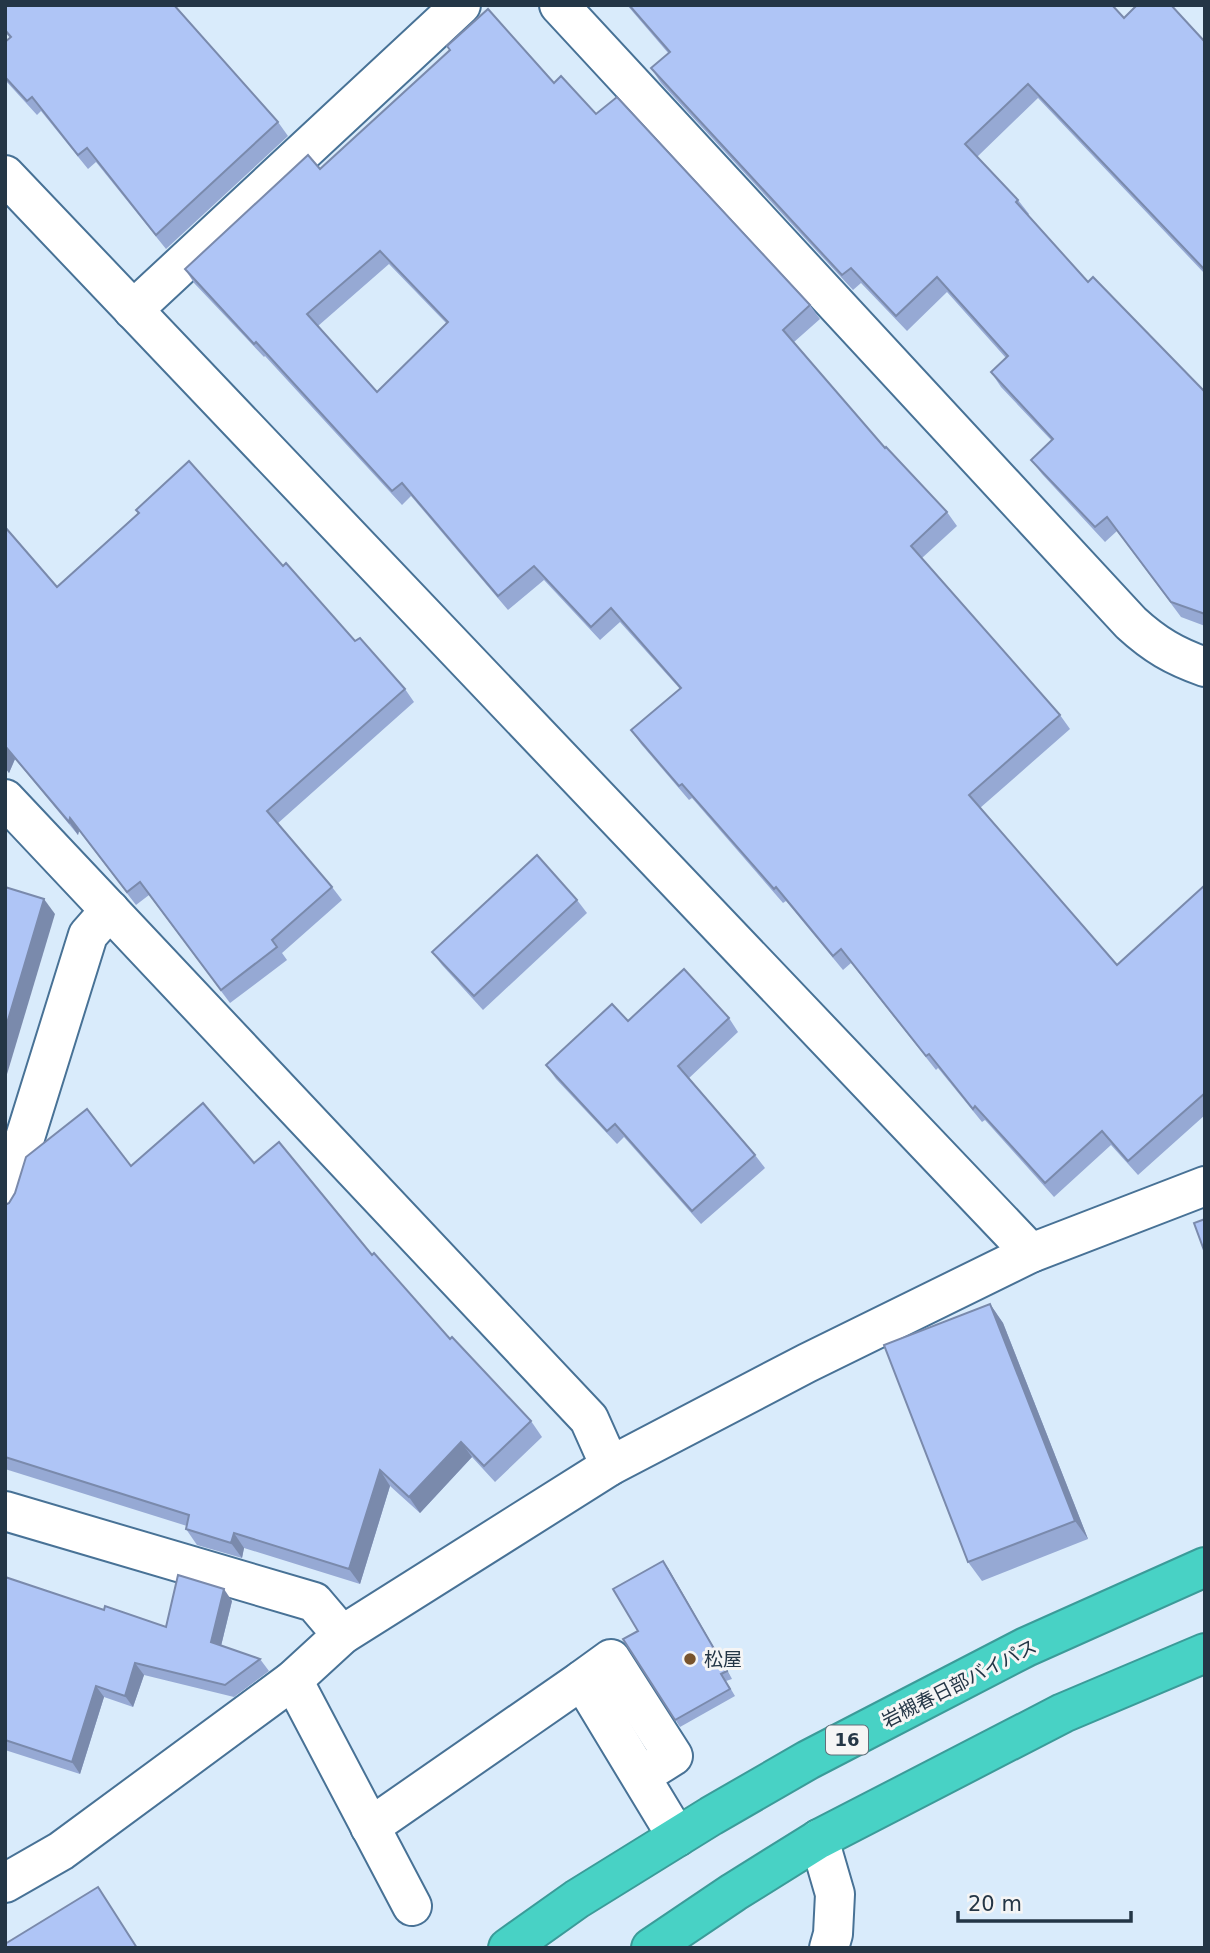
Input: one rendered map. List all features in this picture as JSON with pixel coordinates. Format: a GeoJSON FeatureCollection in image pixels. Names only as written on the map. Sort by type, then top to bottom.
{"type":"FeatureCollection","features":[{"type":"Feature","properties":{"kind":"highway","name":"岩槻春日部バイパス"},"geometry":{"type":"LineString","coordinates":[[508,1948],[577,1899],[808,1760],[1026,1647],[1205,1567]]}},
{"type":"Feature","properties":{"kind":"highway"},"geometry":{"type":"LineString","coordinates":[[650,1948],[819,1839],[1063,1713],[1205,1653]]}},
{"type":"Feature","properties":{"kind":"street"},"geometry":{"type":"LineString","coordinates":[[133,310],[461,5]]}},
{"type":"Feature","properties":{"kind":"street"},"geometry":{"type":"LineString","coordinates":[[558,5],[1131,623],[1154,644],[1180,659],[1205,667]]}},
{"type":"Feature","properties":{"kind":"street"},"geometry":{"type":"LineString","coordinates":[[5,174],[1031,1252]]}},
{"type":"Feature","properties":{"kind":"street"},"geometry":{"type":"LineString","coordinates":[[5,799],[589,1419],[610,1466]]}},
{"type":"Feature","properties":{"kind":"street"},"geometry":{"type":"LineString","coordinates":[[5,1202],[88,935],[110,910]]}},
{"type":"Feature","properties":{"kind":"street"},"geometry":{"type":"LineString","coordinates":[[5,1883],[61,1850],[293,1680],[342,1635],[610,1466],[807,1363],[1031,1252],[1205,1186]]}},
{"type":"Feature","properties":{"kind":"street"},"geometry":{"type":"LineString","coordinates":[[5,1511],[314,1602],[342,1635]]}},
{"type":"Feature","properties":{"kind":"street"},"geometry":{"type":"LineString","coordinates":[[293,1680],[412,1906]]}},
{"type":"Feature","properties":{"kind":"street"},"geometry":{"type":"LineString","coordinates":[[370,1827],[582,1680],[677,1837]]}},
{"type":"Feature","properties":{"kind":"street"},"geometry":{"type":"LineString","coordinates":[[819,1839],[835,1894],[829,1948]]}},
{"type":"Feature","properties":{"kind":"building"},"geometry":{"type":"Polygon","coordinates":[[[5,5],[174,5],[278,122],[156,235],[87,148],[78,155],[32,97],[27,101],[5,77],[5,42],[11,37],[5,30],[5,5]]]}},
{"type":"Feature","properties":{"kind":"building"},"geometry":{"type":"Polygon","coordinates":[[[629,5],[1112,5],[1124,18],[1137,5],[1171,5],[1205,42],[1205,270],[1028,84],[965,144],[1018,200],[1016,202],[1088,282],[1093,277],[1205,392],[1205,614],[1171,602],[1107,517],[1095,527],[1031,460],[1053,439],[991,372],[1008,356],[937,277],[896,316],[851,268],[842,275],[651,68],[670,52],[629,5]]]}},
{"type":"Feature","properties":{"kind":"building"},"geometry":{"type":"Polygon","coordinates":[[[488,9],[554,83],[561,76],[596,114],[617,97],[810,305],[783,330],[885,448],[947,512],[911,546],[1060,715],[969,795],[1117,965],[1205,885],[1205,1093],[1128,1161],[1102,1131],[1045,1183],[975,1106],[973,1109],[929,1054],[926,1056],[841,949],[833,956],[776,887],[774,889],[631,730],[681,688],[611,608],[591,627],[534,566],[498,596],[402,483],[392,491],[256,342],[254,344],[185,269],[308,155],[320,169],[450,50],[447,46],[488,9]],[[380,251],[307,314],[377,392],[448,322],[380,251]]]}},
{"type":"Feature","properties":{"kind":"building"},"geometry":{"type":"Polygon","coordinates":[[[189,461],[283,566],[286,563],[355,641],[360,638],[405,689],[267,811],[332,887],[272,940],[277,947],[221,990],[140,882],[127,892],[70,818],[69,822],[5,746],[5,527],[57,587],[139,513],[136,510],[189,461]]]}},
{"type":"Feature","properties":{"kind":"building"},"geometry":{"type":"Polygon","coordinates":[[[537,855],[577,900],[474,996],[432,952],[537,855]]]}},
{"type":"Feature","properties":{"kind":"building"},"geometry":{"type":"Polygon","coordinates":[[[5,887],[44,899],[5,1030],[5,887]]]}},
{"type":"Feature","properties":{"kind":"building"},"geometry":{"type":"Polygon","coordinates":[[[684,969],[729,1018],[678,1066],[755,1155],[692,1211],[615,1124],[607,1131],[546,1065],[612,1004],[628,1021],[684,969]]]}},
{"type":"Feature","properties":{"kind":"building"},"geometry":{"type":"Polygon","coordinates":[[[203,1103],[254,1163],[279,1142],[372,1255],[374,1253],[450,1339],[452,1337],[531,1421],[484,1466],[461,1442],[409,1497],[380,1470],[349,1569],[234,1533],[231,1543],[186,1529],[189,1515],[5,1457],[5,1205],[15,1193],[26,1157],[87,1109],[131,1166],[203,1103]]]}},
{"type":"Feature","properties":{"kind":"building"},"geometry":{"type":"Polygon","coordinates":[[[1205,1219],[1205,1253],[1194,1223],[1205,1219]]]}},
{"type":"Feature","properties":{"kind":"building"},"geometry":{"type":"Polygon","coordinates":[[[990,1304],[1075,1521],[968,1562],[884,1345],[990,1304]]]}},
{"type":"Feature","properties":{"kind":"building"},"geometry":{"type":"Polygon","coordinates":[[[663,1561],[727,1671],[721,1674],[730,1689],[675,1720],[623,1639],[638,1631],[613,1589],[663,1561]]]}},
{"type":"Feature","properties":{"kind":"building"},"geometry":{"type":"Polygon","coordinates":[[[178,1575],[224,1589],[211,1642],[260,1659],[225,1685],[135,1663],[125,1696],[96,1686],[72,1762],[5,1740],[5,1577],[104,1610],[105,1606],[166,1627],[178,1575]]]}},
{"type":"Feature","properties":{"kind":"building"},"geometry":{"type":"Polygon","coordinates":[[[98,1887],[137,1948],[5,1948],[5,1944],[98,1887]]]}},
{"type":"Feature","properties":{"kind":"place","name":"松屋"},"geometry":{"type":"Point","coordinates":[690,1659]}}]}
